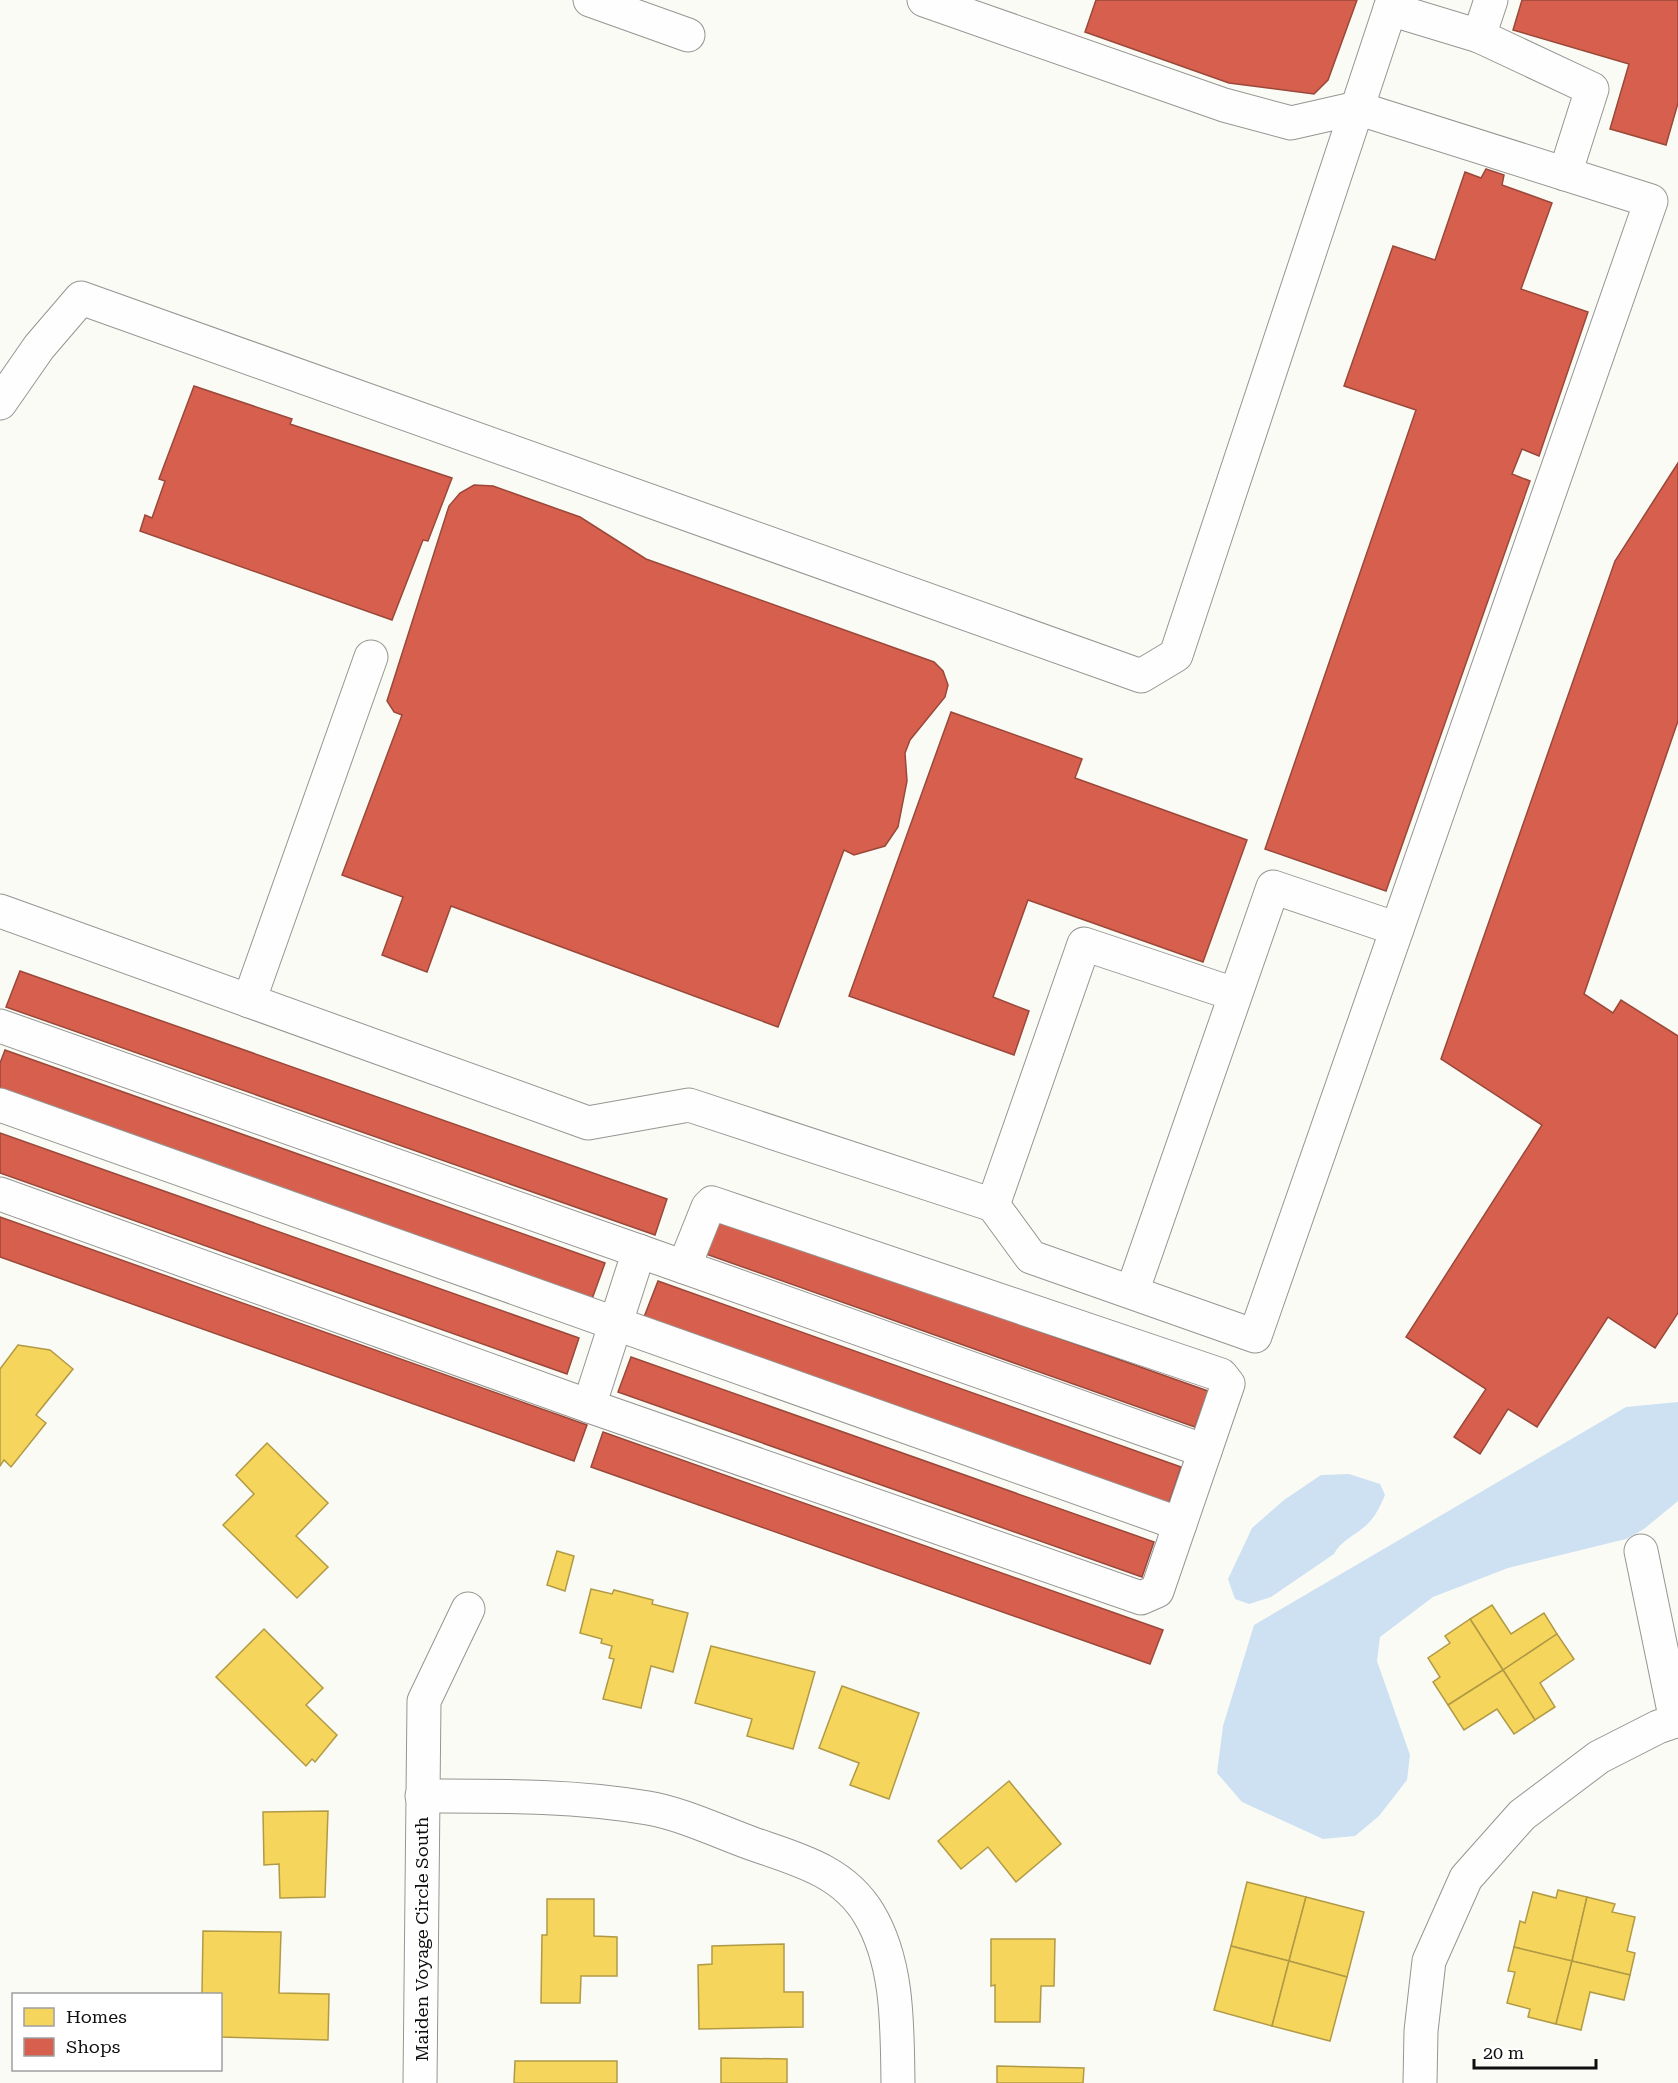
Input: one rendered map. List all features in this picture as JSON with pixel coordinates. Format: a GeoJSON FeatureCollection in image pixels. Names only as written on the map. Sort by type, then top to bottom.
{"type":"FeatureCollection","features":[{"type":"Feature","properties":{"kind":"street"},"geometry":{"type":"LineString","coordinates":[[590,0],[688,35]]}},
{"type":"Feature","properties":{"kind":"street"},"geometry":{"type":"LineString","coordinates":[[2,920],[249,1001],[588,1123],[688,1105],[993,1205],[1031,1257],[1255,1336],[1651,201],[1357,108],[1291,123],[1224,105],[924,0]]}},
{"type":"Feature","properties":{"kind":"street"},"geometry":{"type":"LineString","coordinates":[[1479,36],[1491,0]]}},
{"type":"Feature","properties":{"kind":"street"},"geometry":{"type":"LineString","coordinates":[[0,403],[39,347],[81,298],[1141,676],[1176,655],[1392,5],[1479,36],[1592,89],[1565,174]]}},
{"type":"Feature","properties":{"kind":"street"},"geometry":{"type":"LineString","coordinates":[[249,1001],[371,657]]}},
{"type":"Feature","properties":{"kind":"street"},"geometry":{"type":"LineString","coordinates":[[1132,1292],[1272,887],[1397,929]]}},
{"type":"Feature","properties":{"kind":"street"},"geometry":{"type":"LineString","coordinates":[[993,1205],[1084,944],[1234,994]]}},
{"type":"Feature","properties":{"kind":"street"},"geometry":{"type":"LineString","coordinates":[[0,1026],[1205,1450]]}},
{"type":"Feature","properties":{"kind":"street"},"geometry":{"type":"LineString","coordinates":[[0,1105],[1180,1524]]}},
{"type":"Feature","properties":{"kind":"street"},"geometry":{"type":"LineString","coordinates":[[0,1194],[589,1406],[1141,1598],[1157,1591],[1228,1384],[1221,1376],[712,1203],[684,1267]]}},
{"type":"Feature","properties":{"kind":"street"},"geometry":{"type":"LineString","coordinates":[[589,1406],[639,1251]]}},
{"type":"Feature","properties":{"kind":"street"},"geometry":{"type":"LineString","coordinates":[[1420,2083],[1421,2031],[1429,1961],[1466,1878],[1522,1815],[1599,1757],[1658,1727],[1677,1720],[1641,1551]]}},
{"type":"Feature","properties":{"kind":"street","name":"Maiden Voyage Circle South"},"geometry":{"type":"LineString","coordinates":[[420,2083],[424,1701],[468,1609]]}},
{"type":"Feature","properties":{"kind":"street"},"geometry":{"type":"LineString","coordinates":[[422,1796],[557,1796],[651,1808],[812,1864],[844,1883],[869,1914],[883,1944],[897,2008],[898,2083]]}},
{"type":"Feature","properties":{"kind":"water"},"geometry":{"type":"Polygon","coordinates":[[[1678,1402],[1678,1501],[1644,1529],[1626,1539],[1508,1568],[1433,1597],[1380,1637],[1377,1661],[1410,1755],[1407,1780],[1379,1816],[1355,1836],[1323,1839],[1242,1802],[1217,1773],[1223,1726],[1254,1625],[1626,1407],[1678,1402]]]}},
{"type":"Feature","properties":{"kind":"water"},"geometry":{"type":"Polygon","coordinates":[[[1349,1474],[1380,1484],[1385,1495],[1370,1521],[1343,1542],[1334,1554],[1271,1597],[1249,1604],[1235,1599],[1228,1579],[1252,1528],[1284,1500],[1321,1475],[1349,1474]]]}},
{"type":"Feature","properties":{"kind":"building: Homes"},"geometry":{"type":"Polygon","coordinates":[[[18,1345],[50,1350],[73,1369],[36,1415],[46,1423],[11,1467],[4,1460],[0,1466],[0,1369],[18,1345]]]}},
{"type":"Feature","properties":{"kind":"building: Homes"},"geometry":{"type":"Polygon","coordinates":[[[267,1443],[328,1503],[296,1536],[328,1567],[297,1598],[223,1525],[254,1494],[236,1475],[267,1443]]]}},
{"type":"Feature","properties":{"kind":"building: Homes"},"geometry":{"type":"Polygon","coordinates":[[[557,1551],[574,1556],[565,1591],[547,1585],[557,1551]]]}},
{"type":"Feature","properties":{"kind":"building: Homes"},"geometry":{"type":"Polygon","coordinates":[[[591,1589],[612,1594],[614,1590],[653,1600],[652,1604],[688,1613],[673,1672],[651,1666],[641,1708],[603,1699],[614,1659],[609,1658],[612,1646],[601,1643],[602,1639],[580,1633],[591,1589]]]}},
{"type":"Feature","properties":{"kind":"building: Homes"},"geometry":{"type":"Polygon","coordinates":[[[1492,1605],[1511,1634],[1544,1613],[1557,1634],[1503,1670],[1470,1619],[1492,1605]]]}},
{"type":"Feature","properties":{"kind":"building: Homes"},"geometry":{"type":"Polygon","coordinates":[[[1470,1619],[1503,1670],[1448,1705],[1433,1682],[1440,1677],[1428,1658],[1450,1643],[1445,1636],[1470,1619]]]}},
{"type":"Feature","properties":{"kind":"building: Homes"},"geometry":{"type":"Polygon","coordinates":[[[264,1629],[323,1688],[306,1705],[337,1735],[315,1762],[312,1759],[306,1766],[216,1677],[264,1629]]]}},
{"type":"Feature","properties":{"kind":"building: Homes"},"geometry":{"type":"Polygon","coordinates":[[[1557,1634],[1574,1659],[1540,1683],[1555,1707],[1535,1720],[1503,1670],[1557,1634]]]}},
{"type":"Feature","properties":{"kind":"building: Homes"},"geometry":{"type":"Polygon","coordinates":[[[711,1646],[815,1672],[793,1749],[747,1736],[752,1719],[695,1703],[711,1646]]]}},
{"type":"Feature","properties":{"kind":"building: Homes"},"geometry":{"type":"Polygon","coordinates":[[[1503,1670],[1535,1720],[1514,1734],[1497,1709],[1464,1730],[1448,1705],[1503,1670]]]}},
{"type":"Feature","properties":{"kind":"building: Homes"},"geometry":{"type":"Polygon","coordinates":[[[842,1686],[919,1713],[889,1799],[850,1785],[859,1763],[819,1748],[842,1686]]]}},
{"type":"Feature","properties":{"kind":"building: Homes"},"geometry":{"type":"Polygon","coordinates":[[[1009,1781],[1061,1844],[1016,1882],[988,1847],[961,1869],[938,1841],[1009,1781]]]}},
{"type":"Feature","properties":{"kind":"building: Homes"},"geometry":{"type":"Polygon","coordinates":[[[328,1811],[325,1897],[280,1898],[279,1864],[264,1865],[263,1812],[328,1811]]]}},
{"type":"Feature","properties":{"kind":"building: Homes"},"geometry":{"type":"Polygon","coordinates":[[[1247,1882],[1306,1897],[1289,1961],[1231,1946],[1247,1882]]]}},
{"type":"Feature","properties":{"kind":"building: Homes"},"geometry":{"type":"Polygon","coordinates":[[[1558,1890],[1587,1897],[1572,1961],[1514,1947],[1520,1921],[1525,1923],[1533,1892],[1556,1898],[1558,1890]]]}},
{"type":"Feature","properties":{"kind":"building: Homes"},"geometry":{"type":"Polygon","coordinates":[[[1306,1897],[1364,1912],[1347,1977],[1289,1961],[1306,1897]]]}},
{"type":"Feature","properties":{"kind":"building: Homes"},"geometry":{"type":"Polygon","coordinates":[[[1587,1897],[1615,1904],[1612,1912],[1635,1917],[1627,1951],[1635,1953],[1630,1975],[1572,1961],[1587,1897]]]}},
{"type":"Feature","properties":{"kind":"building: Homes"},"geometry":{"type":"Polygon","coordinates":[[[547,1899],[594,1899],[594,1936],[617,1937],[617,1976],[581,1976],[580,2003],[541,2003],[542,1935],[547,1935],[547,1899]]]}},
{"type":"Feature","properties":{"kind":"building: Homes"},"geometry":{"type":"Polygon","coordinates":[[[203,1931],[281,1932],[279,1993],[329,1994],[328,2040],[222,2037],[222,1993],[202,1993],[203,1931]]]}},
{"type":"Feature","properties":{"kind":"building: Homes"},"geometry":{"type":"Polygon","coordinates":[[[991,1939],[1055,1939],[1054,1986],[1041,1986],[1040,2022],[995,2022],[995,1985],[991,1986],[991,1939]]]}},
{"type":"Feature","properties":{"kind":"building: Homes"},"geometry":{"type":"Polygon","coordinates":[[[784,1944],[784,1992],[803,1992],[803,2027],[699,2029],[698,1965],[712,1964],[712,1946],[784,1944]]]}},
{"type":"Feature","properties":{"kind":"building: Homes"},"geometry":{"type":"Polygon","coordinates":[[[1231,1946],[1289,1961],[1272,2026],[1214,2010],[1231,1946]]]}},
{"type":"Feature","properties":{"kind":"building: Homes"},"geometry":{"type":"Polygon","coordinates":[[[1514,1947],[1572,1961],[1556,2024],[1528,2017],[1530,2009],[1507,2003],[1515,1972],[1508,1971],[1514,1947]]]}},
{"type":"Feature","properties":{"kind":"building: Homes"},"geometry":{"type":"Polygon","coordinates":[[[1289,1961],[1347,1977],[1330,2041],[1272,2026],[1289,1961]]]}},
{"type":"Feature","properties":{"kind":"building: Homes"},"geometry":{"type":"Polygon","coordinates":[[[1572,1961],[1630,1975],[1624,2000],[1590,1992],[1581,2030],[1556,2024],[1572,1961]]]}},
{"type":"Feature","properties":{"kind":"building: Homes"},"geometry":{"type":"Polygon","coordinates":[[[721,2058],[787,2059],[787,2083],[721,2083],[721,2058]]]}},
{"type":"Feature","properties":{"kind":"building: Homes"},"geometry":{"type":"Polygon","coordinates":[[[515,2061],[617,2061],[617,2083],[514,2083],[515,2061]]]}},
{"type":"Feature","properties":{"kind":"building: Homes"},"geometry":{"type":"Polygon","coordinates":[[[997,2066],[1084,2068],[1083,2083],[997,2083],[997,2066]]]}},
{"type":"Feature","properties":{"kind":"building: Shops"},"geometry":{"type":"Polygon","coordinates":[[[1096,0],[1357,0],[1328,80],[1314,94],[1229,83],[1085,32],[1096,0]]]}},
{"type":"Feature","properties":{"kind":"building: Shops"},"geometry":{"type":"Polygon","coordinates":[[[1522,0],[1678,0],[1678,103],[1666,145],[1610,129],[1629,64],[1513,30],[1522,0]]]}},
{"type":"Feature","properties":{"kind":"building: Shops"},"geometry":{"type":"Polygon","coordinates":[[[1486,169],[1504,175],[1502,185],[1552,203],[1521,289],[1588,312],[1539,456],[1522,449],[1512,474],[1530,481],[1386,891],[1265,849],[1416,410],[1344,386],[1393,246],[1435,260],[1465,172],[1481,178],[1486,169]]]}},
{"type":"Feature","properties":{"kind":"building: Shops"},"geometry":{"type":"Polygon","coordinates":[[[194,386],[292,419],[290,424],[452,478],[428,541],[423,540],[392,620],[140,531],[145,515],[152,518],[165,481],[159,479],[194,386]]]}},
{"type":"Feature","properties":{"kind":"building: Shops"},"geometry":{"type":"Polygon","coordinates":[[[1678,463],[1678,721],[1584,994],[1613,1013],[1621,1000],[1678,1036],[1678,1313],[1655,1348],[1608,1317],[1537,1427],[1508,1409],[1480,1454],[1454,1437],[1486,1389],[1406,1337],[1542,1125],[1441,1059],[1615,561],[1678,463]]]}},
{"type":"Feature","properties":{"kind":"building: Shops"},"geometry":{"type":"Polygon","coordinates":[[[474,485],[493,486],[580,517],[646,559],[934,662],[943,671],[948,685],[945,697],[910,740],[905,753],[907,781],[898,827],[885,846],[854,855],[844,850],[778,1027],[451,906],[427,972],[382,955],[403,897],[342,875],[402,715],[394,712],[387,701],[449,506],[460,493],[474,485]]]}},
{"type":"Feature","properties":{"kind":"building: Shops"},"geometry":{"type":"Polygon","coordinates":[[[951,712],[1082,759],[1075,778],[1247,840],[1203,962],[1028,900],[993,997],[1029,1011],[1014,1055],[849,996],[951,712]]]}},
{"type":"Feature","properties":{"kind":"building: Shops"},"geometry":{"type":"Polygon","coordinates":[[[20,971],[667,1199],[655,1235],[6,1007],[20,971]]]}},
{"type":"Feature","properties":{"kind":"building: Shops"},"geometry":{"type":"Polygon","coordinates":[[[5,1050],[605,1263],[592,1299],[0,1089],[0,1063],[5,1050]]]}},
{"type":"Feature","properties":{"kind":"building: Shops"},"geometry":{"type":"Polygon","coordinates":[[[0,1133],[579,1338],[567,1374],[0,1173],[0,1133]]]}},
{"type":"Feature","properties":{"kind":"building: Shops"},"geometry":{"type":"Polygon","coordinates":[[[0,1217],[587,1425],[574,1461],[0,1257],[0,1217]]]}},
{"type":"Feature","properties":{"kind":"building: Shops"},"geometry":{"type":"Polygon","coordinates":[[[719,1218],[1208,1391],[1195,1427],[706,1254],[719,1218]]]}},
{"type":"Feature","properties":{"kind":"building: Shops"},"geometry":{"type":"Polygon","coordinates":[[[658,1281],[1181,1467],[1169,1503],[644,1317],[658,1281]]]}},
{"type":"Feature","properties":{"kind":"building: Shops"},"geometry":{"type":"Polygon","coordinates":[[[631,1357],[1154,1542],[1142,1577],[618,1392],[631,1357]]]}},
{"type":"Feature","properties":{"kind":"building: Shops"},"geometry":{"type":"Polygon","coordinates":[[[603,1432],[1163,1630],[1150,1664],[591,1467],[603,1432]]]}}]}
